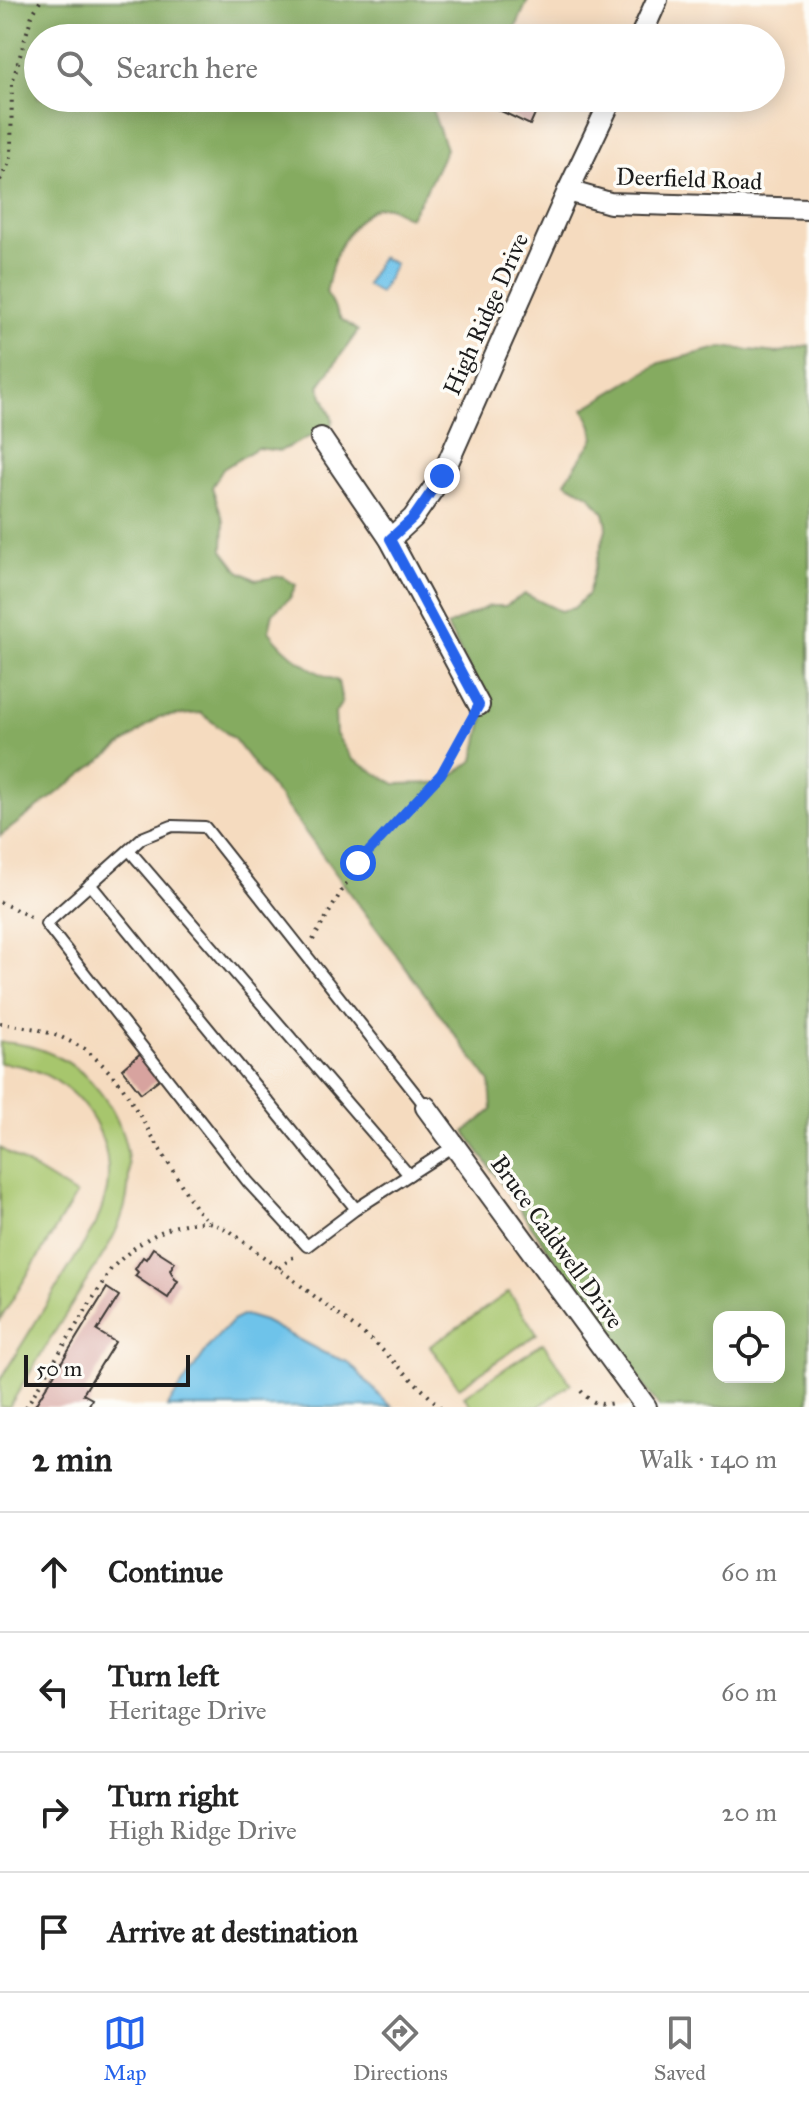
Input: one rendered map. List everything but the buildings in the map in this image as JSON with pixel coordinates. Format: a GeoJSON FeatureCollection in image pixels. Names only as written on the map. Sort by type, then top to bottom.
{"type":"FeatureCollection","features":[{"type":"Feature","properties":{"kind":"street"},"geometry":{"type":"LineString","coordinates":[[646,24],[657,0]]}},
{"type":"Feature","properties":{"kind":"street","name":"High Ridge Drive"},"geometry":{"type":"LineString","coordinates":[[390,539],[413,518],[442,476],[605,112]]}},
{"type":"Feature","properties":{"kind":"street","name":"Deerfield Road"},"geometry":{"type":"LineString","coordinates":[[568,191],[610,203],[809,209]]}},
{"type":"Feature","properties":{"kind":"street"},"geometry":{"type":"LineString","coordinates":[[321,438],[390,539],[479,705]]}},
{"type":"Feature","properties":{"kind":"street","name":"Bruce Caldwell Drive"},"geometry":{"type":"LineString","coordinates":[[426,1107],[646,1407]]}},
{"type":"Feature","properties":{"kind":"lane"},"geometry":{"type":"LineString","coordinates":[[426,1107],[205,827],[172,826],[142,838],[46,924],[248,1182],[307,1246],[356,1209],[454,1146]]}},
{"type":"Feature","properties":{"kind":"lane"},"geometry":{"type":"LineString","coordinates":[[129,850],[409,1175]]}},
{"type":"Feature","properties":{"kind":"lane"},"geometry":{"type":"LineString","coordinates":[[90,884],[356,1209]]}},
{"type":"Feature","properties":{"kind":"path"},"geometry":{"type":"LineString","coordinates":[[29,24],[41,0]]}},
{"type":"Feature","properties":{"kind":"path"},"geometry":{"type":"LineString","coordinates":[[0,180],[11,159],[12,83],[24,42]]}},
{"type":"Feature","properties":{"kind":"path"},"geometry":{"type":"LineString","coordinates":[[305,955],[358,863],[441,774],[479,705]]}},
{"type":"Feature","properties":{"kind":"path"},"geometry":{"type":"LineString","coordinates":[[0,902],[46,924]]}},
{"type":"Feature","properties":{"kind":"path"},"geometry":{"type":"LineString","coordinates":[[0,1023],[37,1029],[61,1037],[85,1049],[104,1066],[122,1086],[196,1209],[209,1222]]}},
{"type":"Feature","properties":{"kind":"path"},"geometry":{"type":"LineString","coordinates":[[26,1407],[111,1269],[125,1254],[149,1238],[176,1225],[191,1222],[209,1222],[230,1231],[375,1343],[440,1407]]}},
{"type":"Feature","properties":{"kind":"path"},"geometry":{"type":"LineString","coordinates":[[581,1391],[590,1401],[601,1406],[618,1401]]}},
{"type":"Feature","properties":{"kind":"green space"},"geometry":{"type":"Polygon","coordinates":[[[0,0],[528,0],[517,24],[24,24],[24,112],[433,112],[446,149],[410,217],[388,207],[371,211],[354,225],[333,265],[326,292],[341,319],[358,331],[319,386],[333,420],[326,437],[313,435],[280,451],[257,448],[223,469],[212,487],[224,522],[223,550],[239,571],[256,580],[282,576],[296,585],[290,598],[273,613],[269,631],[283,648],[300,661],[338,681],[342,702],[335,713],[336,734],[352,759],[395,784],[442,783],[474,760],[487,703],[447,626],[489,606],[505,606],[525,594],[560,611],[574,608],[588,594],[607,525],[604,513],[590,496],[565,482],[594,438],[584,409],[660,363],[722,347],[777,353],[809,345],[809,1407],[659,1407],[465,1132],[492,1110],[490,1082],[234,739],[201,713],[159,717],[0,836],[0,0]]]}},
{"type":"Feature","properties":{"kind":"green space"},"geometry":{"type":"Polygon","coordinates":[[[0,1042],[28,1046],[56,1056],[91,1081],[117,1121],[129,1169],[126,1202],[112,1240],[9,1407],[0,1407],[0,1380],[96,1224],[107,1189],[108,1165],[94,1121],[81,1102],[45,1075],[0,1063],[0,1042]]]}},
{"type":"Feature","properties":{"kind":"green space"},"geometry":{"type":"Polygon","coordinates":[[[0,1148],[76,1195],[0,1320],[0,1148]]]}},
{"type":"Feature","properties":{"kind":"green space"},"geometry":{"type":"Polygon","coordinates":[[[509,1292],[537,1334],[459,1387],[430,1346],[509,1292]]]}},
{"type":"Feature","properties":{"kind":"green space"},"geometry":{"type":"Polygon","coordinates":[[[543,1343],[571,1384],[538,1407],[472,1407],[464,1396],[543,1343]]]}},
{"type":"Feature","properties":{"kind":"water"},"geometry":{"type":"Polygon","coordinates":[[[381,257],[395,264],[380,293],[366,285],[381,257]]]}},
{"type":"Feature","properties":{"kind":"water"},"geometry":{"type":"Polygon","coordinates":[[[244,1315],[264,1321],[324,1353],[348,1362],[393,1407],[167,1407],[210,1345],[232,1321],[244,1315]]]}},
{"type":"Feature","properties":{"kind":"route"},"geometry":{"type":"LineString","coordinates":[[358,863],[441,774],[479,705],[390,539],[413,518],[442,476]]}}]}
